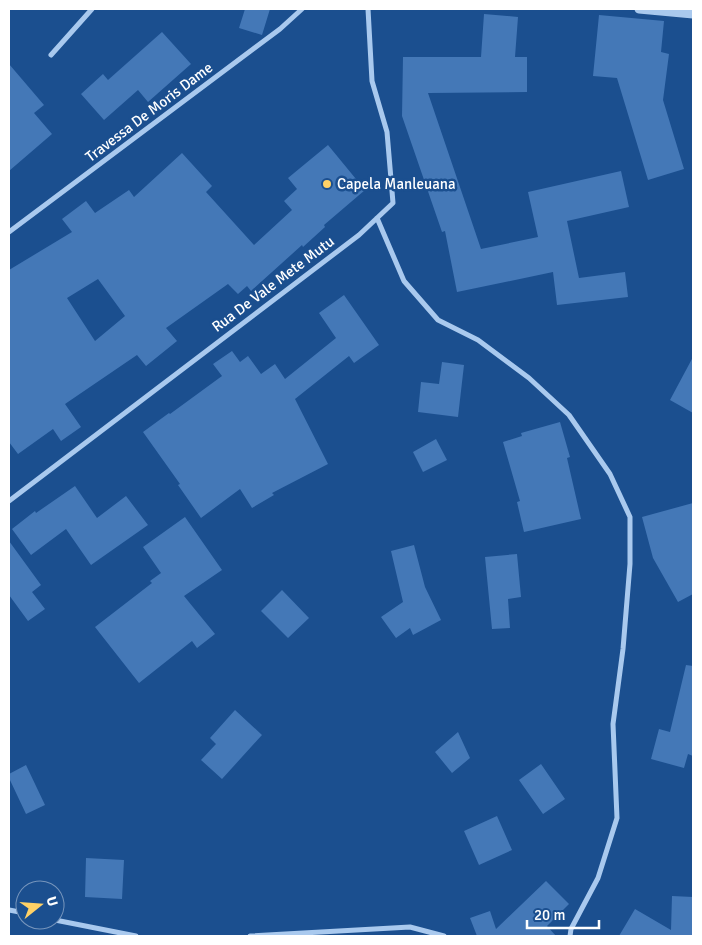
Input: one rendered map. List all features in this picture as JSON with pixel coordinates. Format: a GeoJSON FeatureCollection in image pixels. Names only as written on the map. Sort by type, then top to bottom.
{"type":"FeatureCollection","features":[{"type":"Feature","properties":{"kind":"street"},"geometry":{"type":"LineString","coordinates":[[51,55],[92,9]]}},
{"type":"Feature","properties":{"kind":"street","name":"Travessa De Moris Dame"},"geometry":{"type":"LineString","coordinates":[[9,232],[280,29],[302,9]]}},
{"type":"Feature","properties":{"kind":"street","name":"Rua De Vale Mete Mutu"},"geometry":{"type":"LineString","coordinates":[[9,501],[359,235],[393,203],[387,132],[372,82],[368,9]]}},
{"type":"Feature","properties":{"kind":"street"},"geometry":{"type":"LineString","coordinates":[[639,9],[693,14]]}},
{"type":"Feature","properties":{"kind":"street"},"geometry":{"type":"LineString","coordinates":[[377,218],[404,282],[438,320],[478,340],[529,378],[569,414],[610,474],[630,517],[629,583],[613,724],[617,818],[598,878],[571,929],[570,936]]}},
{"type":"Feature","properties":{"kind":"street"},"geometry":{"type":"LineString","coordinates":[[65,922],[136,936]]}},
{"type":"Feature","properties":{"kind":"street"},"geometry":{"type":"LineString","coordinates":[[250,936],[410,927],[444,936]]}},
{"type":"Feature","properties":{"kind":"building"},"geometry":{"type":"Polygon","coordinates":[[[245,9],[270,9],[262,35],[239,28],[245,9]]]}},
{"type":"Feature","properties":{"kind":"building"},"geometry":{"type":"Polygon","coordinates":[[[484,14],[518,17],[515,57],[527,57],[527,92],[428,93],[481,249],[538,237],[528,192],[621,171],[629,207],[567,221],[579,278],[625,272],[628,297],[557,305],[553,272],[457,292],[445,231],[442,232],[402,116],[403,57],[481,57],[484,14]]]}},
{"type":"Feature","properties":{"kind":"building"},"geometry":{"type":"Polygon","coordinates":[[[599,15],[664,21],[661,52],[669,54],[663,100],[684,169],[648,180],[617,78],[593,76],[599,15]]]}},
{"type":"Feature","properties":{"kind":"building"},"geometry":{"type":"Polygon","coordinates":[[[162,32],[191,64],[148,102],[138,90],[104,120],[81,94],[103,74],[108,80],[162,32]]]}},
{"type":"Feature","properties":{"kind":"building"},"geometry":{"type":"Polygon","coordinates":[[[9,64],[44,105],[34,113],[52,134],[9,171],[9,64]]]}},
{"type":"Feature","properties":{"kind":"building"},"geometry":{"type":"Polygon","coordinates":[[[328,145],[365,190],[324,225],[325,227],[303,247],[302,245],[251,291],[247,286],[238,294],[228,284],[166,328],[177,341],[146,366],[137,355],[65,404],[81,427],[61,441],[53,429],[18,454],[9,442],[9,270],[72,232],[62,219],[86,201],[95,213],[129,190],[134,197],[182,153],[212,186],[206,192],[254,245],[292,210],[284,201],[297,189],[288,178],[328,145]],[[98,279],[67,298],[95,341],[125,316],[98,279]]]}},
{"type":"Feature","properties":{"kind":"building"},"geometry":{"type":"Polygon","coordinates":[[[344,295],[379,345],[354,363],[349,356],[295,399],[328,464],[272,493],[274,495],[252,508],[240,489],[201,518],[178,485],[180,484],[143,432],[222,376],[213,364],[232,351],[240,362],[248,356],[261,374],[275,364],[285,379],[336,338],[319,313],[344,295]]]}},
{"type":"Feature","properties":{"kind":"building"},"geometry":{"type":"Polygon","coordinates":[[[693,357],[693,413],[670,400],[693,357]]]}},
{"type":"Feature","properties":{"kind":"building"},"geometry":{"type":"Polygon","coordinates":[[[442,362],[464,365],[458,417],[418,412],[421,382],[439,384],[442,362]]]}},
{"type":"Feature","properties":{"kind":"building"},"geometry":{"type":"Polygon","coordinates":[[[560,422],[570,457],[567,458],[581,519],[524,532],[517,502],[520,501],[503,442],[522,436],[521,433],[560,422]]]}},
{"type":"Feature","properties":{"kind":"building"},"geometry":{"type":"Polygon","coordinates":[[[436,439],[447,460],[423,472],[413,452],[436,439]]]}},
{"type":"Feature","properties":{"kind":"building"},"geometry":{"type":"Polygon","coordinates":[[[75,486],[97,518],[126,496],[148,525],[91,565],[66,529],[31,555],[12,529],[35,511],[36,513],[75,486]]]}},
{"type":"Feature","properties":{"kind":"building"},"geometry":{"type":"Polygon","coordinates":[[[693,503],[693,594],[678,602],[653,558],[642,517],[693,503]]]}},
{"type":"Feature","properties":{"kind":"building"},"geometry":{"type":"Polygon","coordinates":[[[185,517],[222,570],[184,596],[215,634],[197,648],[192,641],[139,683],[95,627],[152,583],[150,581],[161,573],[143,547],[185,517]]]}},
{"type":"Feature","properties":{"kind":"building"},"geometry":{"type":"Polygon","coordinates":[[[9,541],[41,585],[32,592],[45,609],[28,621],[9,595],[9,541]]]}},
{"type":"Feature","properties":{"kind":"building"},"geometry":{"type":"Polygon","coordinates":[[[414,545],[425,587],[441,620],[413,635],[410,628],[396,638],[381,617],[403,602],[391,551],[414,545]]]}},
{"type":"Feature","properties":{"kind":"building"},"geometry":{"type":"Polygon","coordinates":[[[517,554],[521,597],[508,599],[510,628],[492,629],[485,557],[517,554]]]}},
{"type":"Feature","properties":{"kind":"building"},"geometry":{"type":"Polygon","coordinates":[[[282,590],[309,618],[288,638],[261,611],[282,590]]]}},
{"type":"Feature","properties":{"kind":"building"},"geometry":{"type":"Polygon","coordinates":[[[686,665],[693,666],[693,756],[688,754],[684,768],[651,759],[659,729],[670,732],[686,665]]]}},
{"type":"Feature","properties":{"kind":"building"},"geometry":{"type":"Polygon","coordinates":[[[235,710],[262,735],[222,779],[201,760],[216,744],[210,738],[235,710]]]}},
{"type":"Feature","properties":{"kind":"building"},"geometry":{"type":"Polygon","coordinates":[[[458,732],[470,758],[452,773],[435,752],[458,732]]]}},
{"type":"Feature","properties":{"kind":"building"},"geometry":{"type":"Polygon","coordinates":[[[541,764],[565,799],[543,814],[519,780],[541,764]]]}},
{"type":"Feature","properties":{"kind":"building"},"geometry":{"type":"Polygon","coordinates":[[[26,765],[45,805],[26,814],[9,778],[9,774],[26,765]]]}},
{"type":"Feature","properties":{"kind":"building"},"geometry":{"type":"Polygon","coordinates":[[[497,816],[512,850],[479,865],[464,831],[497,816]]]}},
{"type":"Feature","properties":{"kind":"building"},"geometry":{"type":"Polygon","coordinates":[[[86,858],[124,860],[122,899],[85,897],[86,858]]]}},
{"type":"Feature","properties":{"kind":"building"},"geometry":{"type":"Polygon","coordinates":[[[546,881],[569,904],[547,926],[556,936],[477,936],[470,918],[490,911],[496,929],[546,881]]]}},
{"type":"Feature","properties":{"kind":"building"},"geometry":{"type":"Polygon","coordinates":[[[672,896],[693,897],[693,936],[619,936],[635,909],[671,930],[672,896]]]}},
{"type":"Feature","properties":{"kind":"place","name":"Capela Manleuana"},"geometry":{"type":"Point","coordinates":[327,184]}}]}
